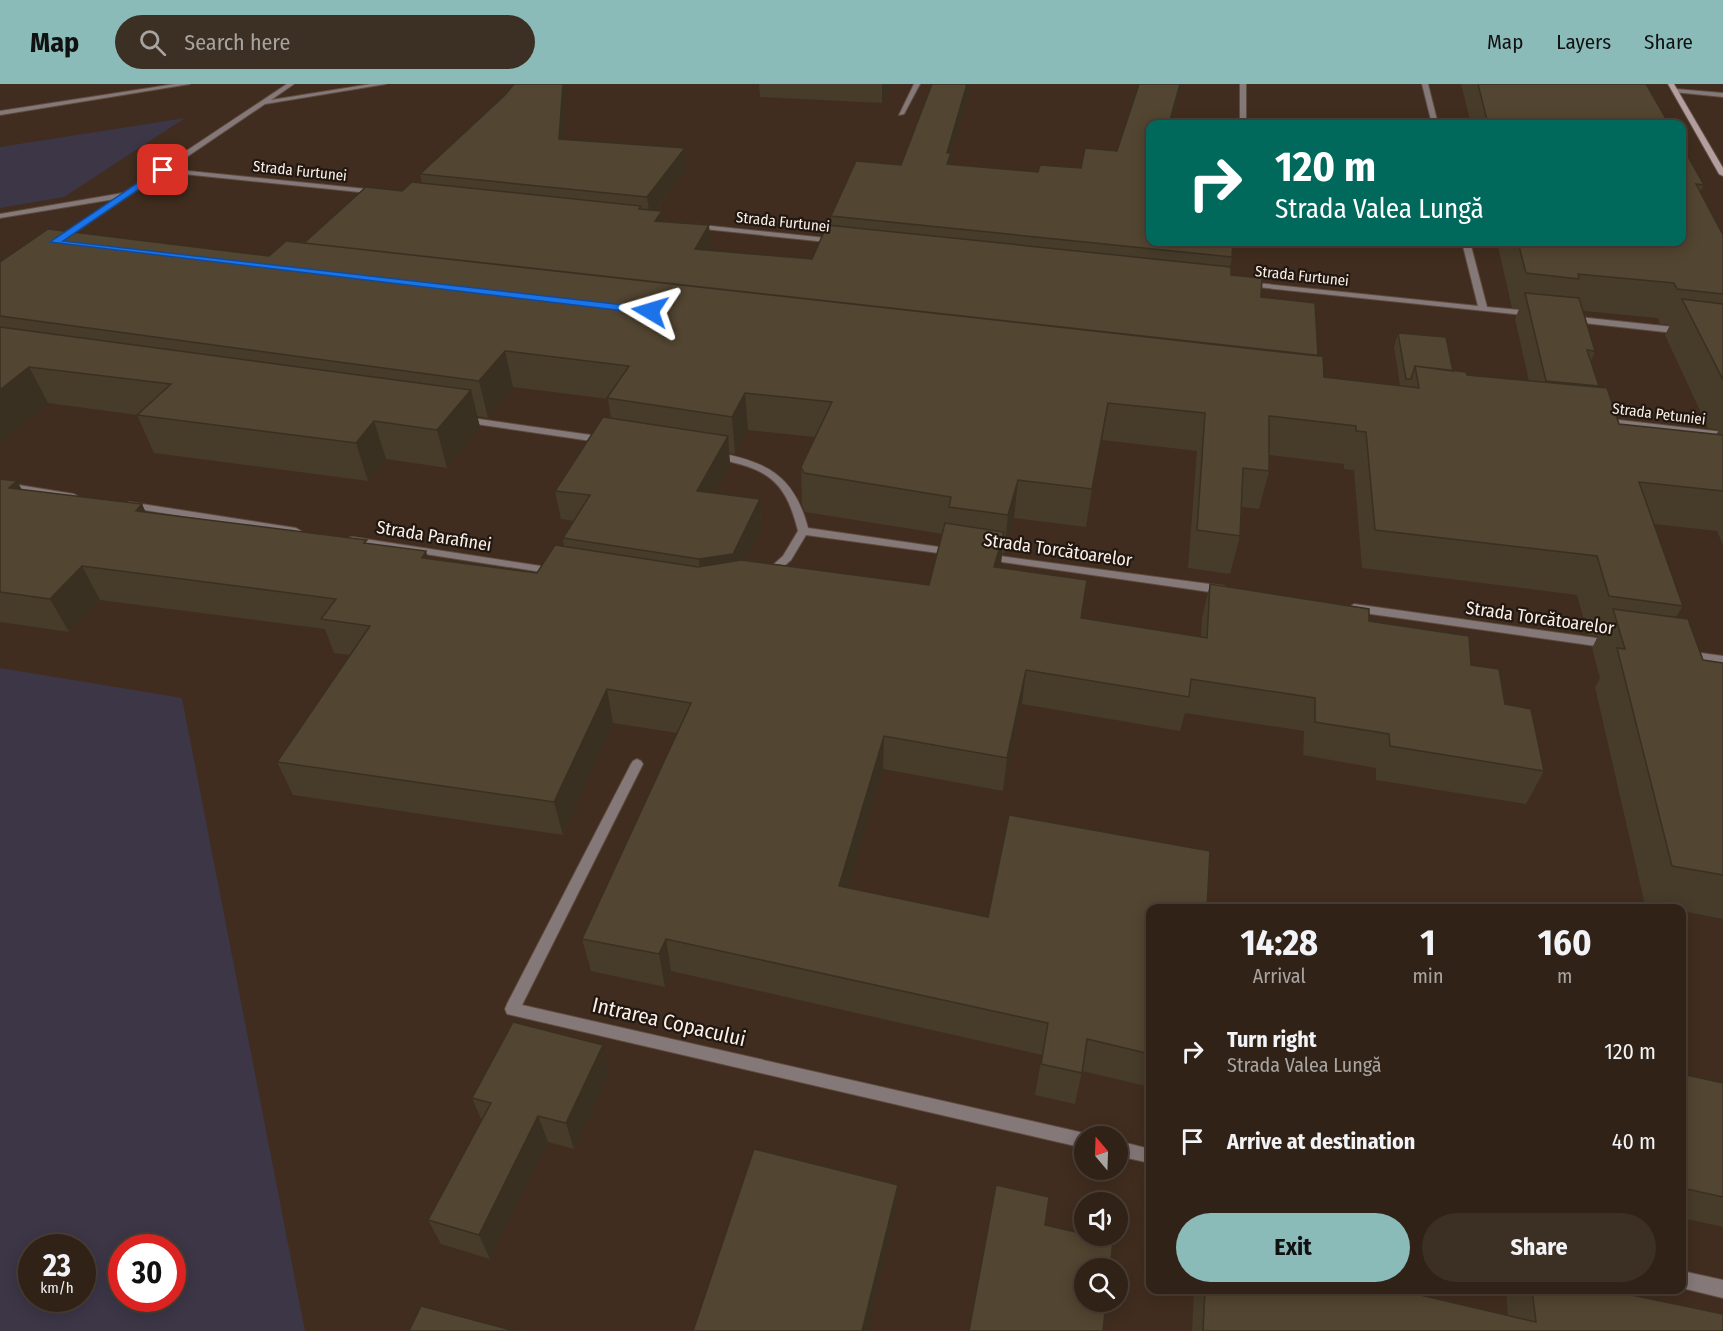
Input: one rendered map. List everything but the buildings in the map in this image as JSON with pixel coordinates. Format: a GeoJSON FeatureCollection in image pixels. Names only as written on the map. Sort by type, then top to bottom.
{"type":"FeatureCollection","features":[{"type":"Feature","properties":{"kind":"main road"},"geometry":{"type":"LineString","coordinates":[[1671,84],[1723,174]]}},
{"type":"Feature","properties":{"kind":"street"},"geometry":{"type":"LineString","coordinates":[[0,113],[187,84]]}},
{"type":"Feature","properties":{"kind":"street"},"geometry":{"type":"LineString","coordinates":[[66,244],[55,242],[291,84]]}},
{"type":"Feature","properties":{"kind":"street"},"geometry":{"type":"LineString","coordinates":[[263,103],[383,84]]}},
{"type":"Feature","properties":{"kind":"street"},"geometry":{"type":"LineString","coordinates":[[901,114],[917,84]]}},
{"type":"Feature","properties":{"kind":"street"},"geometry":{"type":"LineString","coordinates":[[1243,84],[1243,120]]}},
{"type":"Feature","properties":{"kind":"street"},"geometry":{"type":"LineString","coordinates":[[1425,84],[1434,120]]}},
{"type":"Feature","properties":{"kind":"street"},"geometry":{"type":"LineString","coordinates":[[1676,92],[1723,95]]}},
{"type":"Feature","properties":{"kind":"street","name":"Strada Furtunei"},"geometry":{"type":"LineString","coordinates":[[163,170],[389,194]]}},
{"type":"Feature","properties":{"kind":"street"},"geometry":{"type":"LineString","coordinates":[[0,216],[127,194]]}},
{"type":"Feature","properties":{"kind":"street","name":"Strada Furtunei"},"geometry":{"type":"LineString","coordinates":[[686,225],[841,241]]}},
{"type":"Feature","properties":{"kind":"street"},"geometry":{"type":"LineString","coordinates":[[1467,246],[1483,309]]}},
{"type":"Feature","properties":{"kind":"street","name":"Strada Furtunei"},"geometry":{"type":"LineString","coordinates":[[1233,282],[1540,315]]}},
{"type":"Feature","properties":{"kind":"street"},"geometry":{"type":"LineString","coordinates":[[1563,318],[1689,332]]}},
{"type":"Feature","properties":{"kind":"street"},"geometry":{"type":"LineString","coordinates":[[450,418],[616,441]]}},
{"type":"Feature","properties":{"kind":"street","name":"Strada Petuniei"},"geometry":{"type":"LineString","coordinates":[[1592,420],[1723,435]]}},
{"type":"Feature","properties":{"kind":"street"},"geometry":{"type":"LineString","coordinates":[[699,453],[746,462],[765,470],[783,484],[794,498],[803,531],[787,558],[773,572],[755,583]]}},
{"type":"Feature","properties":{"kind":"street"},"geometry":{"type":"LineString","coordinates":[[0,485],[82,498]]}},
{"type":"Feature","properties":{"kind":"street"},"geometry":{"type":"LineString","coordinates":[[117,504],[304,533]]}},
{"type":"Feature","properties":{"kind":"street","name":"Strada Torcătoarelor"},"geometry":{"type":"LineString","coordinates":[[803,531],[1240,592]]}},
{"type":"Feature","properties":{"kind":"street","name":"Strada Parafinei"},"geometry":{"type":"LineString","coordinates":[[339,538],[562,573]]}},
{"type":"Feature","properties":{"kind":"street","name":"Strada Torcătoarelor"},"geometry":{"type":"LineString","coordinates":[[1347,608],[1617,645]]}},
{"type":"Feature","properties":{"kind":"street"},"geometry":{"type":"LineString","coordinates":[[1676,654],[1723,660]]}},
{"type":"Feature","properties":{"kind":"street","name":"Intrarea Copacului"},"geometry":{"type":"LineString","coordinates":[[637,764],[512,1009],[1074,1139]]}},
{"type":"Feature","properties":{"kind":"street"},"geometry":{"type":"LineString","coordinates":[[1128,1151],[1146,1155]]}},
{"type":"Feature","properties":{"kind":"street"},"geometry":{"type":"LineString","coordinates":[[1686,1281],[1723,1289]]}},
{"type":"Feature","properties":{"kind":"shaded area"},"geometry":{"type":"Polygon","coordinates":[[[185,118],[64,197],[0,208],[0,147],[185,118]]]}},
{"type":"Feature","properties":{"kind":"shaded area"},"geometry":{"type":"Polygon","coordinates":[[[0,668],[182,698],[305,1331],[0,1331],[0,668]]]}},
{"type":"Feature","properties":{"kind":"route"},"geometry":{"type":"LineString","coordinates":[[163,170],[55,242],[650,311]]}}]}
